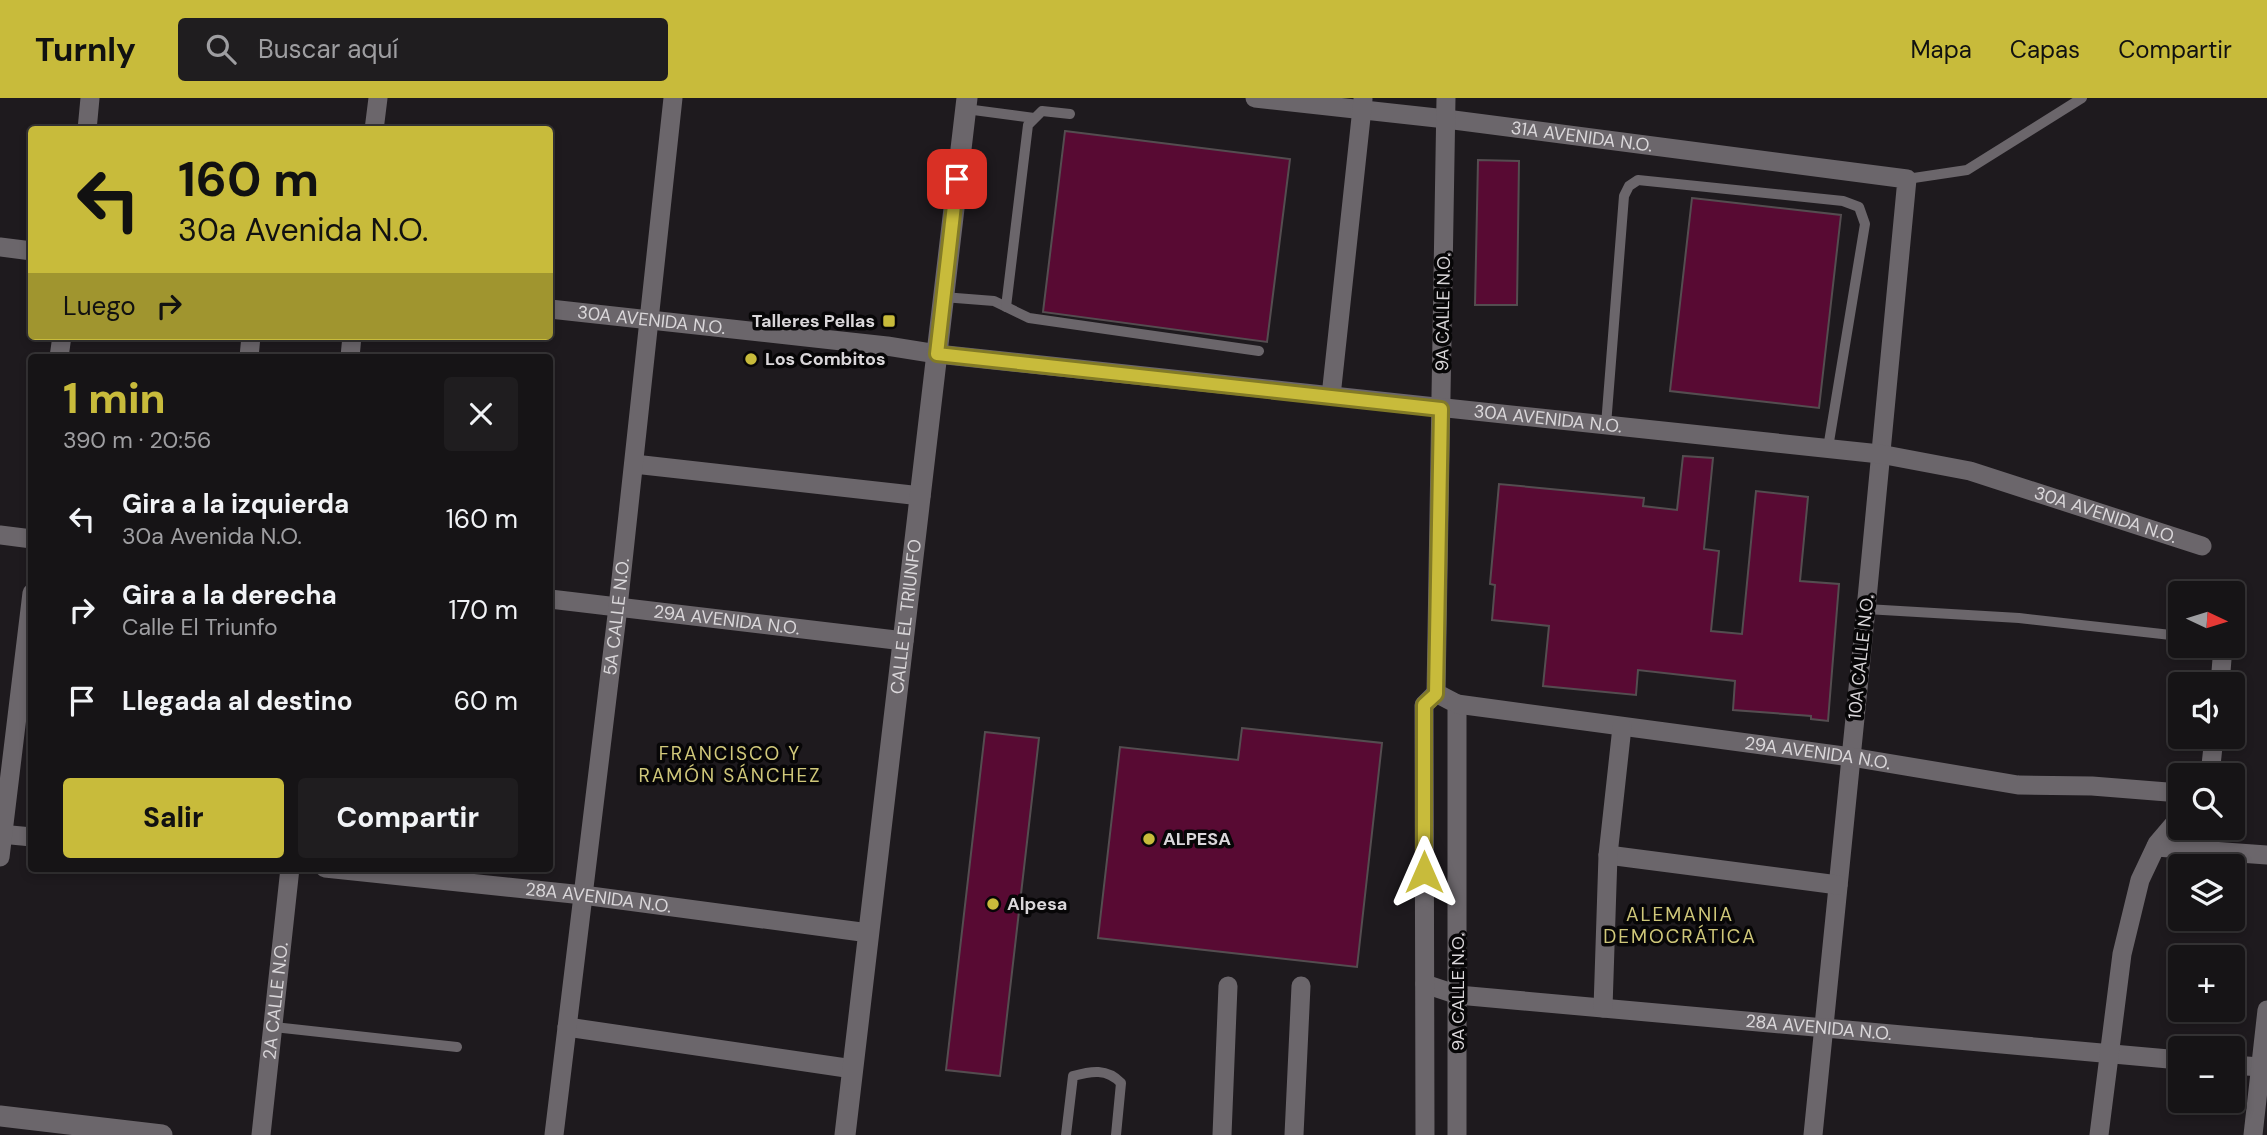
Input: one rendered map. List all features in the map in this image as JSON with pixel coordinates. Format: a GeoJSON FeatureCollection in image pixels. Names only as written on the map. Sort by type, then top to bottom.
{"type":"FeatureCollection","features":[{"type":"Feature","properties":{"kind":"main road","name":"CALLE EL TRIUNFO"},"geometry":{"type":"LineString","coordinates":[[845,1135],[966,103]]}},
{"type":"Feature","properties":{"kind":"main road"},"geometry":{"type":"LineString","coordinates":[[0,1116],[162,1135]]}},
{"type":"Feature","properties":{"kind":"street"},"geometry":{"type":"LineString","coordinates":[[86,126],[90,98]]}},
{"type":"Feature","properties":{"kind":"street"},"geometry":{"type":"LineString","coordinates":[[374,126],[378,98]]}},
{"type":"Feature","properties":{"kind":"street","name":"5A CALLE N.O."},"geometry":{"type":"LineString","coordinates":[[554,1135],[618,607],[673,98]]}},
{"type":"Feature","properties":{"kind":"street","name":"31A AVENIDA N.O."},"geometry":{"type":"LineString","coordinates":[[1255,98],[1363,104],[1446,120],[1907,179]]}},
{"type":"Feature","properties":{"kind":"street","name":"9A CALLE N.O."},"geometry":{"type":"LineString","coordinates":[[1425,1135],[1424,705],[1436,694],[1446,98]]}},
{"type":"Feature","properties":{"kind":"street"},"geometry":{"type":"LineString","coordinates":[[1331,396],[1363,104]]}},
{"type":"Feature","properties":{"kind":"street","name":"10A CALLE N.O."},"geometry":{"type":"LineString","coordinates":[[1812,1135],[1907,179]]}},
{"type":"Feature","properties":{"kind":"street"},"geometry":{"type":"LineString","coordinates":[[0,247],[28,250]]}},
{"type":"Feature","properties":{"kind":"street","name":"30A AVENIDA N.O."},"geometry":{"type":"LineString","coordinates":[[553,309],[1441,409],[1880,454],[1970,471],[2202,546]]}},
{"type":"Feature","properties":{"kind":"street"},"geometry":{"type":"LineString","coordinates":[[634,464],[921,496]]}},
{"type":"Feature","properties":{"kind":"street"},"geometry":{"type":"LineString","coordinates":[[0,535],[28,538]]}},
{"type":"Feature","properties":{"kind":"street","name":"29A AVENIDA N.O."},"geometry":{"type":"LineString","coordinates":[[553,599],[904,641]]}},
{"type":"Feature","properties":{"kind":"street"},"geometry":{"type":"LineString","coordinates":[[0,857],[28,624]]}},
{"type":"Feature","properties":{"kind":"street"},"geometry":{"type":"LineString","coordinates":[[1436,694],[1457,704]]}},
{"type":"Feature","properties":{"kind":"street","name":"9A CALLE N.O."},"geometry":{"type":"LineString","coordinates":[[1457,704],[1457,1135]]}},
{"type":"Feature","properties":{"kind":"street","name":"29A AVENIDA N.O."},"geometry":{"type":"LineString","coordinates":[[1457,704],[1851,757],[2018,785],[2092,786],[2168,792]]}},
{"type":"Feature","properties":{"kind":"street"},"geometry":{"type":"LineString","coordinates":[[1603,1008],[1608,855],[1622,727]]}},
{"type":"Feature","properties":{"kind":"street"},"geometry":{"type":"LineString","coordinates":[[2099,1135],[2122,954],[2140,880],[2156,847],[2168,832]]}},
{"type":"Feature","properties":{"kind":"street"},"geometry":{"type":"LineString","coordinates":[[1,834],[28,837]]}},
{"type":"Feature","properties":{"kind":"street"},"geometry":{"type":"LineString","coordinates":[[2156,847],[2267,855]]}},
{"type":"Feature","properties":{"kind":"street"},"geometry":{"type":"LineString","coordinates":[[1608,855],[1838,885]]}},
{"type":"Feature","properties":{"kind":"street","name":"2A CALLE N.O."},"geometry":{"type":"LineString","coordinates":[[261,1135],[290,872]]}},
{"type":"Feature","properties":{"kind":"street","name":"28A AVENIDA N.O."},"geometry":{"type":"LineString","coordinates":[[363,872],[583,895],[869,933]]}},
{"type":"Feature","properties":{"kind":"street","name":"28A AVENIDA N.O."},"geometry":{"type":"LineString","coordinates":[[1425,984],[1458,995],[2168,1059]]}},
{"type":"Feature","properties":{"kind":"street"},"geometry":{"type":"LineString","coordinates":[[1222,1135],[1228,986]]}},
{"type":"Feature","properties":{"kind":"street"},"geometry":{"type":"LineString","coordinates":[[1294,1135],[1301,986]]}},
{"type":"Feature","properties":{"kind":"street"},"geometry":{"type":"LineString","coordinates":[[2253,1135],[2267,1010]]}},
{"type":"Feature","properties":{"kind":"street"},"geometry":{"type":"LineString","coordinates":[[567,1027],[853,1069]]}},
{"type":"Feature","properties":{"kind":"street"},"geometry":{"type":"LineString","coordinates":[[2245,1066],[2260,1067]]}},
{"type":"Feature","properties":{"kind":"lane"},"geometry":{"type":"LineString","coordinates":[[1907,179],[1967,170],[2082,98]]}},
{"type":"Feature","properties":{"kind":"lane"},"geometry":{"type":"LineString","coordinates":[[966,103],[1034,118]]}},
{"type":"Feature","properties":{"kind":"lane"},"geometry":{"type":"LineString","coordinates":[[1006,307],[1028,125],[1042,111],[1070,114]]}},
{"type":"Feature","properties":{"kind":"lane"},"geometry":{"type":"LineString","coordinates":[[1606,425],[1625,196],[1629,186],[1638,180],[1843,201],[1859,207],[1865,225],[1828,448]]}},
{"type":"Feature","properties":{"kind":"lane"},"geometry":{"type":"LineString","coordinates":[[943,297],[994,301],[1029,318],[1259,351]]}},
{"type":"Feature","properties":{"kind":"lane"},"geometry":{"type":"LineString","coordinates":[[1866,609],[2019,618],[2168,635]]}},
{"type":"Feature","properties":{"kind":"lane"},"geometry":{"type":"LineString","coordinates":[[274,1027],[457,1047]]}},
{"type":"Feature","properties":{"kind":"lane"},"geometry":{"type":"LineString","coordinates":[[1066,1135],[1073,1076],[1090,1071],[1114,1075],[1121,1083],[1116,1135]]}},
{"type":"Feature","properties":{"kind":"building"},"geometry":{"type":"Polygon","coordinates":[[[1065,131],[1290,159],[1267,342],[1043,312],[1065,131]]]}},
{"type":"Feature","properties":{"kind":"building"},"geometry":{"type":"Polygon","coordinates":[[[1478,160],[1519,161],[1517,305],[1475,305],[1478,160]]]}},
{"type":"Feature","properties":{"kind":"building"},"geometry":{"type":"Polygon","coordinates":[[[1692,198],[1841,215],[1819,408],[1670,391],[1692,198]]]}},
{"type":"Feature","properties":{"kind":"building"},"geometry":{"type":"Polygon","coordinates":[[[1683,456],[1713,458],[1704,549],[1719,551],[1711,631],[1742,634],[1756,491],[1808,497],[1800,581],[1839,584],[1828,721],[1811,719],[1811,716],[1733,710],[1735,681],[1638,670],[1636,695],[1543,686],[1549,626],[1492,620],[1495,585],[1490,584],[1499,484],[1644,498],[1643,506],[1677,510],[1683,456]]]}},
{"type":"Feature","properties":{"kind":"building"},"geometry":{"type":"Polygon","coordinates":[[[1242,728],[1382,743],[1357,967],[1098,938],[1120,747],[1238,760],[1242,728]]]}},
{"type":"Feature","properties":{"kind":"building","name":"Alpesa"},"geometry":{"type":"Polygon","coordinates":[[[985,732],[1039,738],[1000,1076],[946,1070],[985,732]]]}},
{"type":"Feature","properties":{"kind":"place","name":"Talleres Pellas"},"geometry":{"type":"Point","coordinates":[889,321]}},
{"type":"Feature","properties":{"kind":"place","name":"Los Combitos"},"geometry":{"type":"Point","coordinates":[751,359]}},
{"type":"Feature","properties":{"kind":"place","name":"ALPESA"},"geometry":{"type":"Point","coordinates":[1149,839]}},
{"type":"Feature","properties":{"kind":"place","name":"Alpesa"},"geometry":{"type":"Point","coordinates":[993,904]}},
{"type":"Feature","properties":{"kind":"district","name":"FRANCISCO Y RAMÓN SÁNCHEZ"},"geometry":{"type":"Point","coordinates":[730,764]}},
{"type":"Feature","properties":{"kind":"district","name":"ALEMANIA DEMOCRÁTICA"},"geometry":{"type":"Point","coordinates":[1680,925]}},
{"type":"Feature","properties":{"kind":"route"},"geometry":{"type":"LineString","coordinates":[[957,179],[937,354],[1441,409],[1436,694],[1424,705],[1424,872]]}}]}
